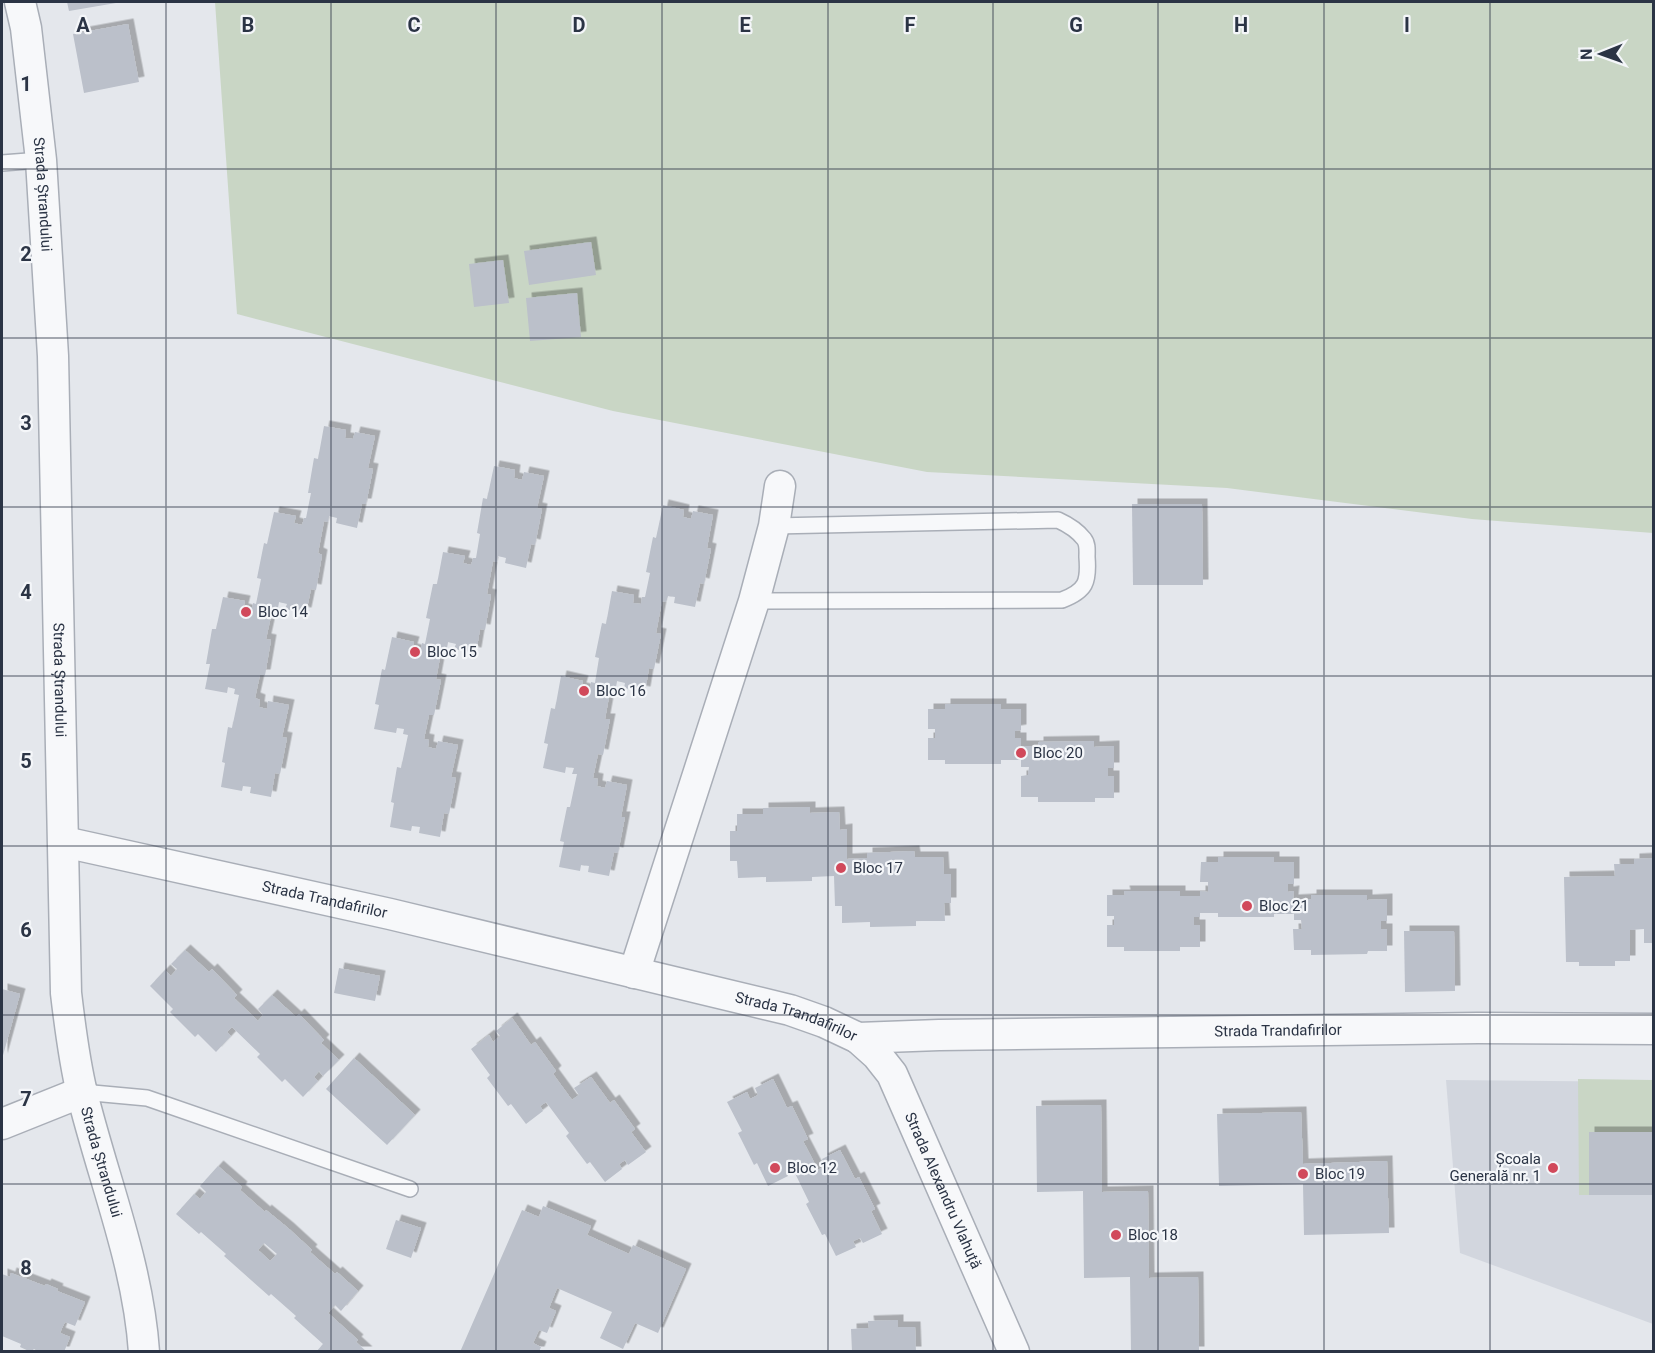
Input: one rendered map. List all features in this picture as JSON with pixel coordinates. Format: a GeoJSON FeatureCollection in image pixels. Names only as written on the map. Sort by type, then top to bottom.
{"type":"FeatureCollection","features":[{"type":"Feature","properties":{"kind":"street","name":"Strada Ștrandului"},"geometry":{"type":"LineString","coordinates":[[20,2],[26,28],[41,160],[53,356],[66,993],[71,1038],[82,1092],[127,1254],[144,1352]]}},
{"type":"Feature","properties":{"kind":"street"},"geometry":{"type":"LineString","coordinates":[[634,973],[754,601],[774,526],[780,486]]}},
{"type":"Feature","properties":{"kind":"street","name":"Strada Trandafirilor"},"geometry":{"type":"LineString","coordinates":[[64,842],[390,914],[790,1010],[824,1022],[858,1038],[1478,1028],[1653,1029]]}},
{"type":"Feature","properties":{"kind":"street","name":"Strada Alexandru Vlahuță"},"geometry":{"type":"LineString","coordinates":[[858,1038],[877,1055],[892,1074],[1014,1352]]}},
{"type":"Feature","properties":{"kind":"street"},"geometry":{"type":"LineString","coordinates":[[2,1124],[82,1092]]}},
{"type":"Feature","properties":{"kind":"lane"},"geometry":{"type":"LineString","coordinates":[[2,163],[41,160]]}},
{"type":"Feature","properties":{"kind":"lane"},"geometry":{"type":"LineString","coordinates":[[754,601],[1062,600],[1075,595],[1086,584],[1087,542],[1074,528],[1058,520],[774,526]]}},
{"type":"Feature","properties":{"kind":"lane"},"geometry":{"type":"LineString","coordinates":[[82,1092],[147,1098],[410,1189]]}},
{"type":"Feature","properties":{"kind":"shaded area","name":"Școala Generală nr. 1"},"geometry":{"type":"Polygon","coordinates":[[[1446,1080],[1653,1082],[1653,1324],[1460,1253],[1446,1080]]]}},
{"type":"Feature","properties":{"kind":"green space"},"geometry":{"type":"Polygon","coordinates":[[[215,2],[1653,2],[1653,533],[1472,519],[1227,488],[927,472],[613,411],[237,314],[215,2]]]}},
{"type":"Feature","properties":{"kind":"green space"},"geometry":{"type":"Polygon","coordinates":[[[1578,1079],[1653,1080],[1653,1132],[1589,1133],[1589,1195],[1579,1195],[1578,1079]]]}},
{"type":"Feature","properties":{"kind":"building"},"geometry":{"type":"Polygon","coordinates":[[[67,2],[116,2],[116,3],[69,11],[67,2]]]}},
{"type":"Feature","properties":{"kind":"building"},"geometry":{"type":"Polygon","coordinates":[[[128,24],[139,82],[84,93],[73,34],[128,24]]]}},
{"type":"Feature","properties":{"kind":"building"},"geometry":{"type":"Polygon","coordinates":[[[591,242],[596,275],[529,285],[524,251],[591,242]]]}},
{"type":"Feature","properties":{"kind":"building"},"geometry":{"type":"Polygon","coordinates":[[[503,260],[509,303],[474,307],[469,264],[503,260]]]}},
{"type":"Feature","properties":{"kind":"building"},"geometry":{"type":"Polygon","coordinates":[[[577,293],[581,337],[530,341],[526,298],[577,293]]]}},
{"type":"Feature","properties":{"kind":"building","name":"Bloc 14"},"geometry":{"type":"Polygon","coordinates":[[[324,426],[346,430],[345,438],[353,439],[355,432],[375,436],[368,468],[373,469],[366,504],[362,504],[357,528],[336,523],[337,518],[329,516],[328,522],[324,521],[318,553],[322,555],[316,590],[311,589],[306,613],[285,609],[287,604],[279,602],[278,608],[273,607],[266,639],[271,640],[265,675],[260,675],[255,698],[260,700],[259,707],[267,709],[268,701],[289,705],[282,737],[287,738],[280,774],[275,773],[271,797],[250,793],[251,787],[243,786],[242,791],[221,787],[225,763],[222,762],[228,727],[232,728],[239,695],[234,694],[235,689],[228,687],[227,693],[205,689],[210,664],[206,664],[212,629],[216,629],[223,597],[245,601],[243,609],[251,611],[253,603],[256,604],[261,579],[257,578],[264,543],[267,544],[274,512],[296,516],[294,523],[302,525],[306,518],[314,458],[318,459],[324,426]]]}},
{"type":"Feature","properties":{"kind":"building","name":"Bloc 15"},"geometry":{"type":"Polygon","coordinates":[[[494,466],[515,470],[514,478],[522,480],[524,472],[544,476],[537,508],[542,509],[535,545],[531,544],[526,568],[505,563],[506,558],[498,556],[497,562],[493,561],[487,594],[491,595],[485,630],[480,629],[476,653],[454,649],[456,644],[448,642],[447,648],[442,647],[436,679],[441,680],[434,715],[429,715],[424,739],[429,740],[428,747],[436,749],[438,741],[458,745],[451,777],[456,778],[449,814],[444,813],[440,837],[419,833],[420,827],[412,826],[411,831],[390,827],[394,803],[391,802],[397,767],[401,768],[408,735],[403,734],[404,729],[397,728],[396,733],[374,729],[379,705],[375,704],[382,669],[385,670],[392,637],[414,642],[412,649],[420,651],[422,643],[425,644],[430,619],[426,618],[433,584],[437,584],[443,552],[465,556],[463,563],[471,565],[473,558],[476,558],[480,534],[477,533],[483,498],[487,499],[494,466]]]}},
{"type":"Feature","properties":{"kind":"building"},"geometry":{"type":"Polygon","coordinates":[[[1132,504],[1202,504],[1203,585],[1133,585],[1132,504]]]}},
{"type":"Feature","properties":{"kind":"building","name":"Bloc 16"},"geometry":{"type":"Polygon","coordinates":[[[663,505],[684,510],[683,517],[691,519],[693,511],[713,515],[707,548],[711,549],[704,584],[700,583],[695,607],[674,603],[675,597],[668,596],[666,602],[662,601],[656,633],[661,634],[654,669],[649,668],[645,692],[624,688],[625,683],[617,681],[616,687],[611,686],[605,719],[610,719],[603,755],[598,754],[593,778],[598,779],[597,786],[605,788],[607,781],[627,785],[621,817],[625,817],[618,853],[614,852],[609,876],[588,872],[589,866],[581,865],[580,871],[559,867],[564,842],[560,841],[577,774],[572,774],[574,768],[566,767],[565,773],[543,768],[548,744],[544,743],[551,708],[555,709],[561,676],[583,681],[581,688],[590,690],[591,682],[595,683],[599,658],[595,657],[602,623],[606,624],[612,591],[634,595],[633,603],[641,604],[642,597],[645,597],[650,573],[646,572],[653,537],[656,538],[663,505]]]}},
{"type":"Feature","properties":{"kind":"building","name":"Bloc 20"},"geometry":{"type":"Polygon","coordinates":[[[945,704],[1001,704],[1001,709],[1021,709],[1021,730],[1015,731],[1015,738],[1021,738],[1021,746],[1038,746],[1038,742],[1094,741],[1094,747],[1114,746],[1114,768],[1108,768],[1108,776],[1114,776],[1114,798],[1095,798],[1095,802],[1038,802],[1038,797],[1021,797],[1021,776],[1028,775],[1029,767],[1021,767],[1021,760],[1001,760],[1001,764],[945,764],[945,760],[928,760],[928,738],[935,738],[935,729],[928,729],[928,709],[945,709],[945,704]]]}},
{"type":"Feature","properties":{"kind":"building","name":"Bloc 17"},"geometry":{"type":"Polygon","coordinates":[[[810,807],[810,813],[839,812],[840,830],[847,829],[847,859],[867,858],[867,853],[914,851],[915,857],[943,857],[944,874],[951,874],[951,903],[944,903],[945,921],[916,921],[916,926],[870,927],[870,922],[842,923],[842,906],[835,906],[834,876],[812,877],[812,881],[766,882],[766,877],[738,878],[737,861],[730,861],[730,831],[737,831],[737,814],[763,814],[763,808],[810,807]]]}},
{"type":"Feature","properties":{"kind":"building","name":"Bloc 21"},"geometry":{"type":"Polygon","coordinates":[[[1218,857],[1274,857],[1274,862],[1294,862],[1294,884],[1288,884],[1288,892],[1294,891],[1293,900],[1311,899],[1311,895],[1367,895],[1367,900],[1387,899],[1387,921],[1381,921],[1381,929],[1387,929],[1387,951],[1368,951],[1367,954],[1311,955],[1311,950],[1294,950],[1293,929],[1302,929],[1301,920],[1294,920],[1294,914],[1274,914],[1274,917],[1218,917],[1218,913],[1200,913],[1200,917],[1194,917],[1194,925],[1200,925],[1200,947],[1180,947],[1180,951],[1124,951],[1124,947],[1107,947],[1107,925],[1114,925],[1114,916],[1107,916],[1107,895],[1125,895],[1124,891],[1180,891],[1180,896],[1200,896],[1200,891],[1208,892],[1208,882],[1200,882],[1201,862],[1218,862],[1218,857]]]}},
{"type":"Feature","properties":{"kind":"building"},"geometry":{"type":"Polygon","coordinates":[[[1654,858],[1654,943],[1644,943],[1644,929],[1630,930],[1630,961],[1615,961],[1615,966],[1579,966],[1579,962],[1566,962],[1564,877],[1615,876],[1614,864],[1634,864],[1634,859],[1654,858]]]}},
{"type":"Feature","properties":{"kind":"building"},"geometry":{"type":"Polygon","coordinates":[[[1404,931],[1454,931],[1455,991],[1405,992],[1404,931]]]}},
{"type":"Feature","properties":{"kind":"building"},"geometry":{"type":"Polygon","coordinates":[[[185,950],[209,972],[212,969],[237,995],[234,998],[258,1021],[263,1015],[258,1009],[272,995],[296,1017],[299,1014],[324,1040],[321,1043],[339,1060],[323,1076],[319,1071],[314,1077],[318,1081],[303,1097],[285,1079],[282,1082],[257,1057],[260,1054],[232,1027],[227,1032],[231,1036],[216,1052],[198,1034],[195,1037],[170,1012],[173,1009],[150,986],[165,970],[171,976],[177,969],[171,964],[185,950]]]}},
{"type":"Feature","properties":{"kind":"building"},"geometry":{"type":"Polygon","coordinates":[[[339,968],[380,976],[375,1001],[334,993],[339,968]]]}},
{"type":"Feature","properties":{"kind":"building"},"geometry":{"type":"Polygon","coordinates":[[[2,989],[20,994],[2,1059],[2,989]]]}},
{"type":"Feature","properties":{"kind":"building"},"geometry":{"type":"Polygon","coordinates":[[[512,1018],[531,1045],[535,1042],[556,1071],[553,1074],[572,1100],[579,1095],[574,1088],[591,1077],[610,1103],[614,1100],[635,1129],[631,1132],[646,1152],[628,1165],[625,1160],[619,1164],[622,1169],[605,1182],[590,1162],[587,1164],[566,1136],[569,1133],[546,1102],[540,1106],[543,1111],[526,1124],[511,1104],[508,1106],[487,1078],[490,1075],[471,1049],[489,1035],[493,1042],[500,1036],[496,1031],[512,1018]]]}},
{"type":"Feature","properties":{"kind":"building"},"geometry":{"type":"Polygon","coordinates":[[[354,1058],[415,1115],[387,1145],[326,1089],[354,1058]]]}},
{"type":"Feature","properties":{"kind":"building","name":"Bloc 12"},"geometry":{"type":"Polygon","coordinates":[[[773,1079],[787,1108],[792,1106],[808,1139],[803,1141],[818,1170],[825,1166],[822,1159],[840,1150],[855,1179],[859,1177],[875,1209],[871,1211],[882,1234],[863,1243],[860,1238],[853,1241],[856,1247],[836,1256],[806,1204],[809,1202],[792,1167],[785,1170],[788,1176],[768,1186],[757,1163],[754,1165],[738,1133],[742,1131],[727,1102],[747,1092],[750,1099],[758,1095],[755,1088],[773,1079]]]}},
{"type":"Feature","properties":{"kind":"building","name":"Bloc 18"},"geometry":{"type":"Polygon","coordinates":[[[1101,1105],[1102,1192],[1148,1191],[1149,1278],[1198,1277],[1199,1352],[1131,1352],[1130,1277],[1084,1278],[1083,1191],[1037,1192],[1036,1106],[1101,1105]]]}},
{"type":"Feature","properties":{"kind":"building","name":"Bloc 19"},"geometry":{"type":"Polygon","coordinates":[[[1301,1112],[1303,1164],[1387,1161],[1389,1233],[1304,1235],[1303,1184],[1219,1186],[1217,1114],[1301,1112]]]}},
{"type":"Feature","properties":{"kind":"building"},"geometry":{"type":"Polygon","coordinates":[[[1589,1132],[1654,1132],[1654,1195],[1589,1195],[1589,1132]]]}},
{"type":"Feature","properties":{"kind":"building"},"geometry":{"type":"Polygon","coordinates":[[[218,1166],[242,1187],[240,1190],[288,1228],[312,1250],[310,1252],[358,1291],[341,1311],[335,1305],[328,1313],[358,1340],[356,1342],[367,1352],[316,1352],[323,1344],[294,1318],[296,1316],[271,1294],[269,1296],[201,1232],[199,1234],[176,1214],[194,1194],[200,1199],[206,1192],[200,1186],[218,1166]],[[264,1243],[258,1250],[270,1261],[277,1254],[264,1243]]]}},
{"type":"Feature","properties":{"kind":"building"},"geometry":{"type":"Polygon","coordinates":[[[543,1206],[591,1226],[587,1235],[629,1254],[633,1245],[686,1269],[658,1333],[635,1323],[623,1349],[600,1338],[612,1312],[557,1288],[549,1308],[556,1311],[547,1333],[539,1330],[533,1343],[541,1347],[539,1352],[460,1352],[522,1210],[539,1217],[543,1206]]]}},
{"type":"Feature","properties":{"kind":"building"},"geometry":{"type":"Polygon","coordinates":[[[396,1220],[421,1228],[411,1258],[386,1249],[396,1220]]]}},
{"type":"Feature","properties":{"kind":"building"},"geometry":{"type":"Polygon","coordinates":[[[11,1273],[45,1286],[46,1284],[85,1302],[75,1326],[65,1322],[62,1328],[60,1333],[70,1337],[64,1352],[39,1352],[34,1349],[31,1352],[20,1347],[21,1344],[2,1336],[2,1274],[10,1277],[11,1273]]]}},
{"type":"Feature","properties":{"kind":"building"},"geometry":{"type":"Polygon","coordinates":[[[898,1320],[898,1327],[915,1327],[916,1352],[852,1352],[851,1329],[869,1328],[868,1321],[898,1320]]]}},
{"type":"Feature","properties":{"kind":"place","name":"Bloc 14"},"geometry":{"type":"Point","coordinates":[246,612]}},
{"type":"Feature","properties":{"kind":"place","name":"Bloc 15"},"geometry":{"type":"Point","coordinates":[415,652]}},
{"type":"Feature","properties":{"kind":"place","name":"Bloc 16"},"geometry":{"type":"Point","coordinates":[584,691]}},
{"type":"Feature","properties":{"kind":"place","name":"Bloc 20"},"geometry":{"type":"Point","coordinates":[1021,753]}},
{"type":"Feature","properties":{"kind":"place","name":"Bloc 17"},"geometry":{"type":"Point","coordinates":[841,868]}},
{"type":"Feature","properties":{"kind":"place","name":"Bloc 21"},"geometry":{"type":"Point","coordinates":[1247,906]}},
{"type":"Feature","properties":{"kind":"place","name":"Bloc 12"},"geometry":{"type":"Point","coordinates":[775,1168]}},
{"type":"Feature","properties":{"kind":"place","name":"Școala Generală nr. 1"},"geometry":{"type":"Point","coordinates":[1553,1168]}},
{"type":"Feature","properties":{"kind":"place","name":"Bloc 19"},"geometry":{"type":"Point","coordinates":[1303,1174]}},
{"type":"Feature","properties":{"kind":"place","name":"Bloc 18"},"geometry":{"type":"Point","coordinates":[1116,1235]}}]}
